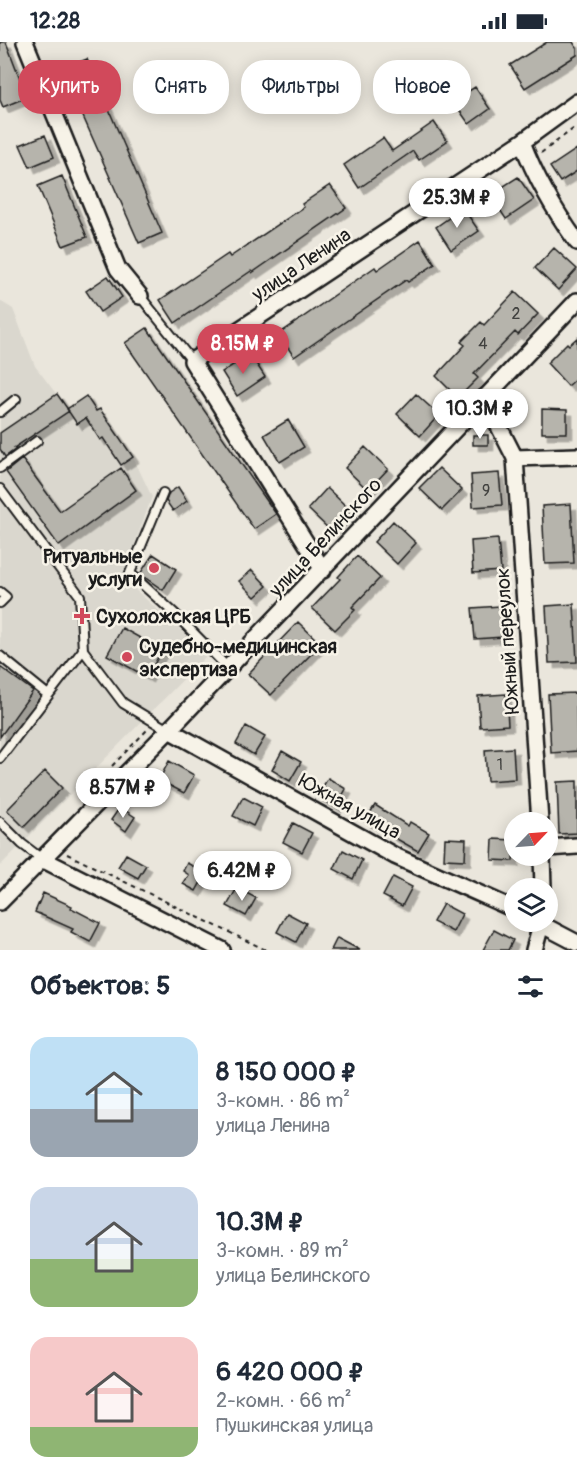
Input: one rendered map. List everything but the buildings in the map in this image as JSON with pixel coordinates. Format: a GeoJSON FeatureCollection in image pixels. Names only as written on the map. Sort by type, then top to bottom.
{"type":"FeatureCollection","features":[{"type":"Feature","properties":{"kind":"street"},"geometry":{"type":"LineString","coordinates":[[25,42],[118,269],[140,296]]}},
{"type":"Feature","properties":{"kind":"street","name":"улица Ленина"},"geometry":{"type":"LineString","coordinates":[[192,361],[522,142],[577,102]]}},
{"type":"Feature","properties":{"kind":"street"},"geometry":{"type":"LineString","coordinates":[[522,142],[552,207],[577,242]]}},
{"type":"Feature","properties":{"kind":"street","name":"улица Белинского"},"geometry":{"type":"LineString","coordinates":[[0,902],[228,669],[577,301]]}},
{"type":"Feature","properties":{"kind":"street"},"geometry":{"type":"LineString","coordinates":[[192,361],[323,570]]}},
{"type":"Feature","properties":{"kind":"street"},"geometry":{"type":"LineString","coordinates":[[484,397],[515,458],[577,456]]}},
{"type":"Feature","properties":{"kind":"street","name":"Южный переулок"},"geometry":{"type":"LineString","coordinates":[[515,458],[539,812]]}},
{"type":"Feature","properties":{"kind":"street","name":"Южная улица"},"geometry":{"type":"LineString","coordinates":[[169,730],[395,856],[504,905]]}},
{"type":"Feature","properties":{"kind":"street"},"geometry":{"type":"LineString","coordinates":[[558,847],[577,846]]}},
{"type":"Feature","properties":{"kind":"street"},"geometry":{"type":"LineString","coordinates":[[42,859],[222,950]]}},
{"type":"Feature","properties":{"kind":"street"},"geometry":{"type":"LineString","coordinates":[[534,950],[537,932]]}},
{"type":"Feature","properties":{"kind":"street"},"geometry":{"type":"LineString","coordinates":[[557,932],[577,943]]}},
{"type":"Feature","properties":{"kind":"lane"},"geometry":{"type":"LineString","coordinates":[[140,296],[192,361]]}},
{"type":"Feature","properties":{"kind":"lane"},"geometry":{"type":"LineString","coordinates":[[0,412],[16,399]]}},
{"type":"Feature","properties":{"kind":"lane"},"geometry":{"type":"LineString","coordinates":[[0,468],[37,441]]}},
{"type":"Feature","properties":{"kind":"lane"},"geometry":{"type":"LineString","coordinates":[[0,489],[80,596],[83,650],[123,703],[169,730]]}},
{"type":"Feature","properties":{"kind":"lane"},"geometry":{"type":"LineString","coordinates":[[163,493],[130,573],[175,614],[228,669]]}},
{"type":"Feature","properties":{"kind":"lane"},"geometry":{"type":"LineString","coordinates":[[0,592],[6,597],[0,603]]}},
{"type":"Feature","properties":{"kind":"lane"},"geometry":{"type":"LineString","coordinates":[[0,758],[83,650]]}},
{"type":"Feature","properties":{"kind":"lane"},"geometry":{"type":"LineString","coordinates":[[0,656],[48,695]]}},
{"type":"Feature","properties":{"kind":"lane"},"geometry":{"type":"LineString","coordinates":[[0,822],[22,844],[42,859]]}},
{"type":"Feature","properties":{"kind":"path"},"geometry":{"type":"LineString","coordinates":[[530,162],[577,126]]}},
{"type":"Feature","properties":{"kind":"path"},"geometry":{"type":"LineString","coordinates":[[54,848],[266,950]]}},
{"type":"Feature","properties":{"kind":"shaded area","name":"Сухоложская ЦРБ"},"geometry":{"type":"Polygon","coordinates":[[[0,301],[13,309],[35,366],[67,408],[86,396],[96,411],[100,409],[133,457],[152,497],[122,578],[208,654],[0,866],[0,301]]]}},
{"type":"Feature","properties":{"kind":"place","name":"Ритуальные услуги"},"geometry":{"type":"Point","coordinates":[154,568]}},
{"type":"Feature","properties":{"kind":"place","name":"Сухоложская ЦРБ"},"geometry":{"type":"Point","coordinates":[82,616]}},
{"type":"Feature","properties":{"kind":"place","name":"Судебно-медицинская экспертиза"},"geometry":{"type":"Point","coordinates":[127,657]}}]}
